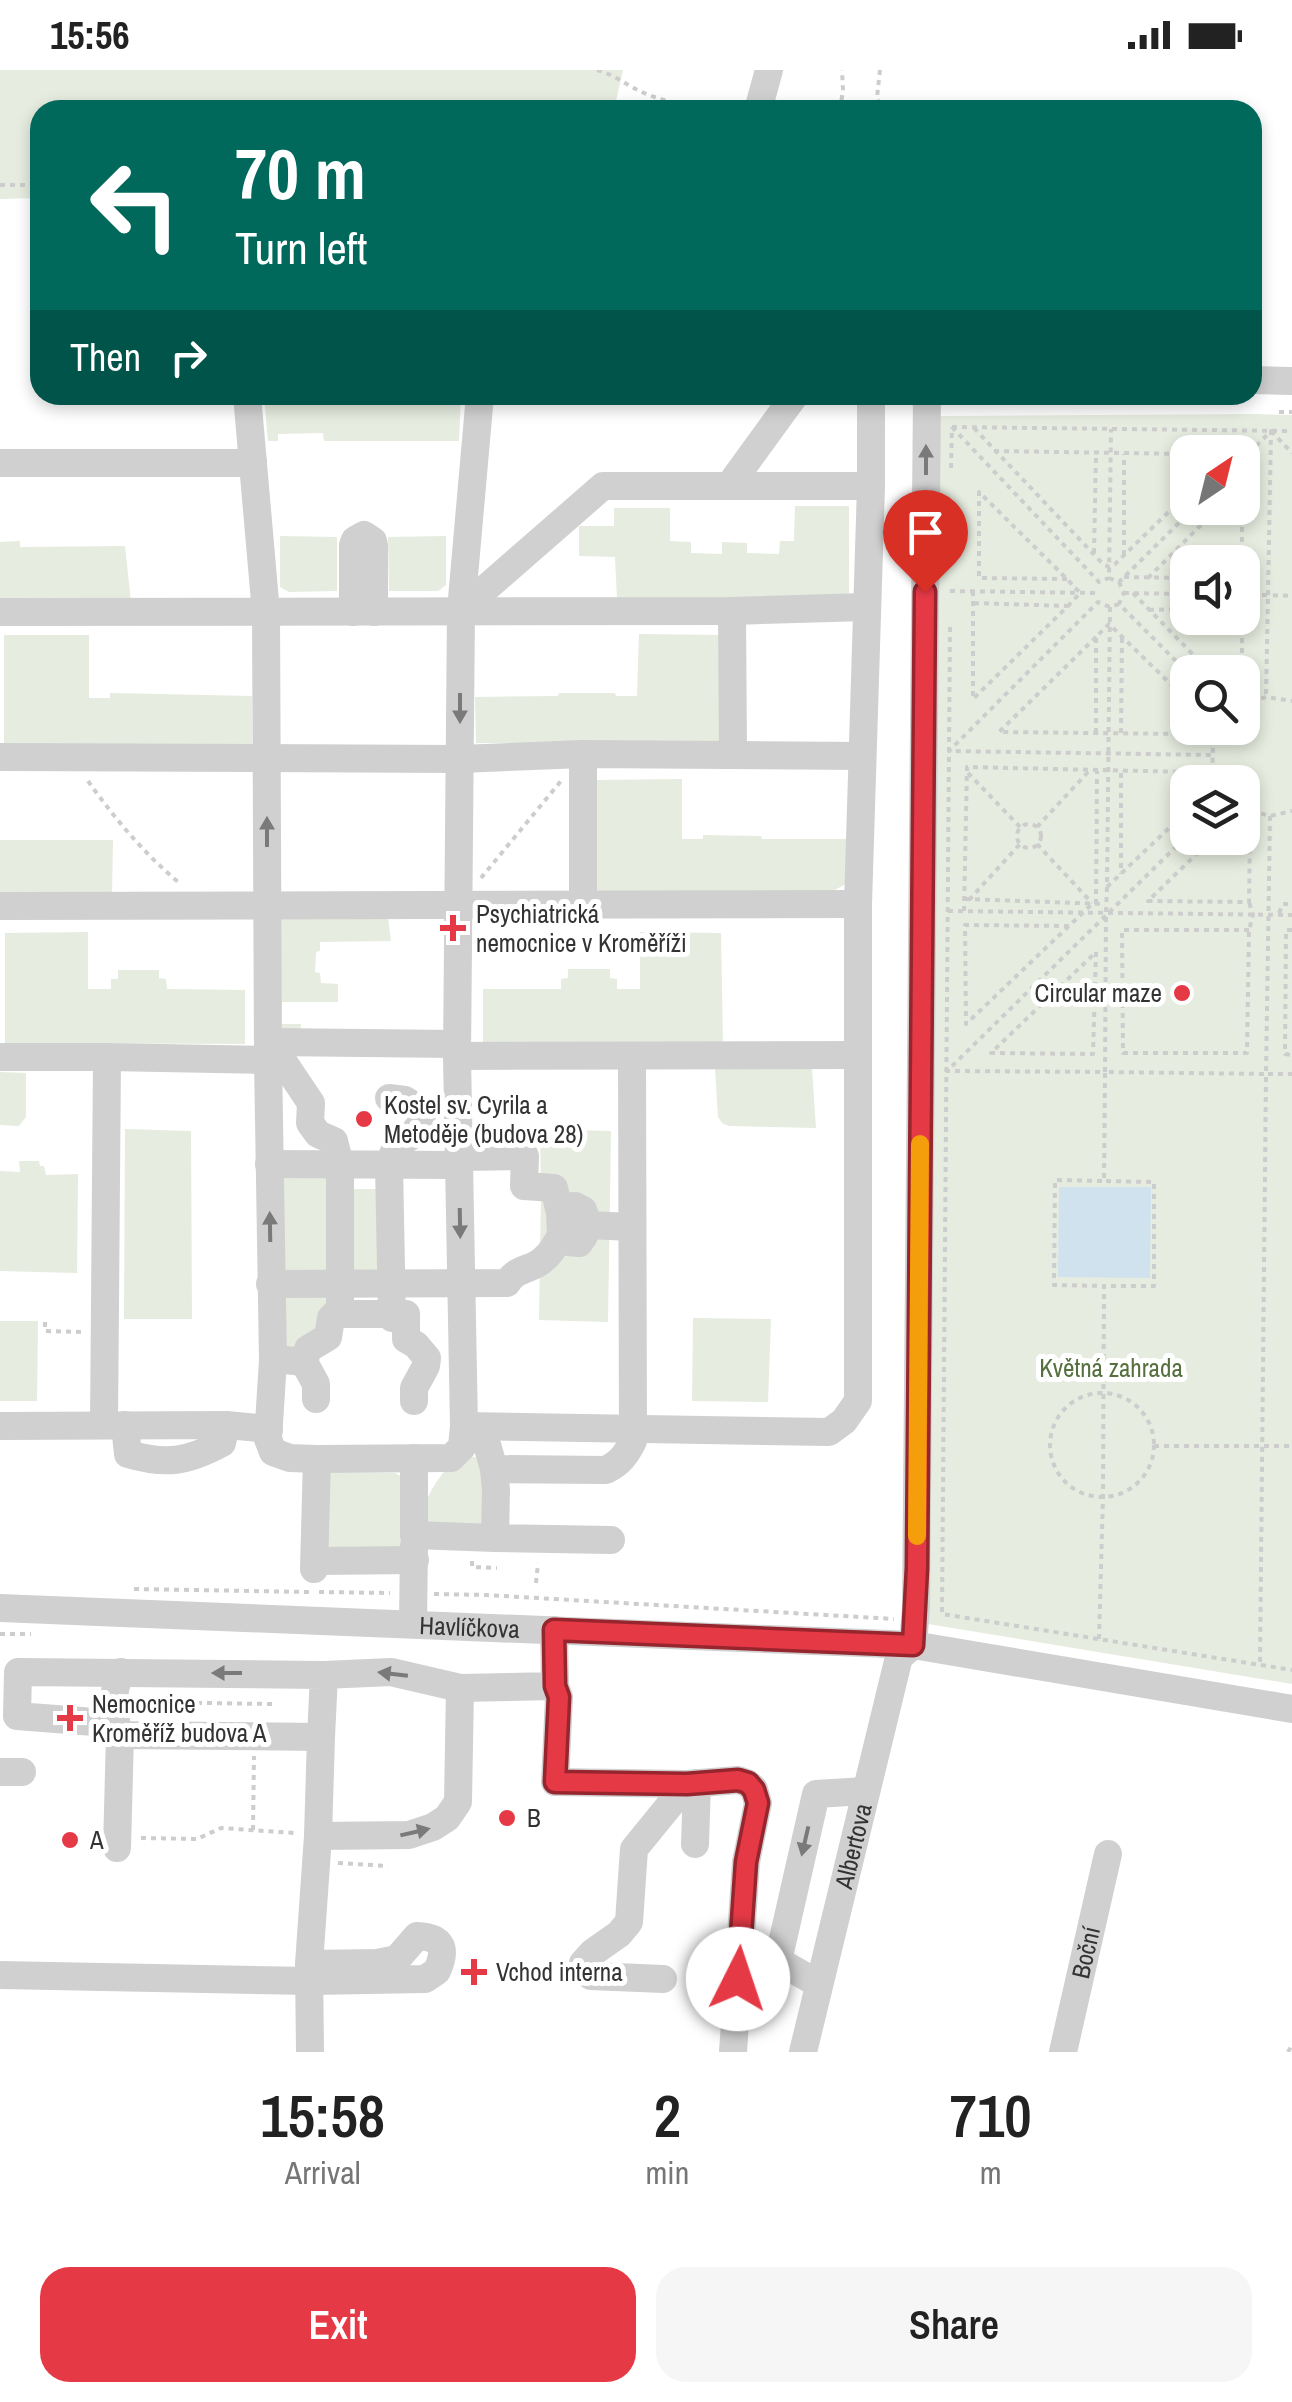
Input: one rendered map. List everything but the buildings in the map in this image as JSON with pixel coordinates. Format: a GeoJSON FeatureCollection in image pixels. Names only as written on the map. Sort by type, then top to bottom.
{"type":"FeatureCollection","features":[{"type":"Feature","properties":{"kind":"street"},"geometry":{"type":"LineString","coordinates":[[761,100],[769,70]]}},
{"type":"Feature","properties":{"kind":"street"},"geometry":{"type":"LineString","coordinates":[[1262,380],[1292,381]]}},
{"type":"Feature","properties":{"kind":"street"},"geometry":{"type":"LineString","coordinates":[[249,405],[266,613],[273,1360],[268,1440],[273,1452],[290,1458],[451,1458],[473,1426]]}},
{"type":"Feature","properties":{"kind":"street"},"geometry":{"type":"LineString","coordinates":[[479,405],[461,610],[457,1050],[462,1284],[473,1426],[494,1469],[495,1538]]}},
{"type":"Feature","properties":{"kind":"street"},"geometry":{"type":"LineString","coordinates":[[729,486],[788,405]]}},
{"type":"Feature","properties":{"kind":"street"},"geometry":{"type":"LineString","coordinates":[[473,1426],[829,1432],[844,1421],[858,1401],[858,904],[871,405]]}},
{"type":"Feature","properties":{"kind":"street"},"geometry":{"type":"LineString","coordinates":[[913,1645],[917,1567],[926,405]]}},
{"type":"Feature","properties":{"kind":"street"},"geometry":{"type":"LineString","coordinates":[[0,463],[253,463]]}},
{"type":"Feature","properties":{"kind":"street"},"geometry":{"type":"LineString","coordinates":[[461,610],[603,486],[871,486]]}},
{"type":"Feature","properties":{"kind":"street"},"geometry":{"type":"LineString","coordinates":[[0,612],[732,611],[866,607]]}},
{"type":"Feature","properties":{"kind":"street"},"geometry":{"type":"LineString","coordinates":[[732,611],[733,755]]}},
{"type":"Feature","properties":{"kind":"street"},"geometry":{"type":"LineString","coordinates":[[0,757],[460,760],[583,754],[862,756]]}},
{"type":"Feature","properties":{"kind":"street"},"geometry":{"type":"LineString","coordinates":[[583,754],[583,904]]}},
{"type":"Feature","properties":{"kind":"street"},"geometry":{"type":"LineString","coordinates":[[0,906],[858,904]]}},
{"type":"Feature","properties":{"kind":"street"},"geometry":{"type":"LineString","coordinates":[[0,1057],[457,1050],[632,1056],[858,1055]]}},
{"type":"Feature","properties":{"kind":"street"},"geometry":{"type":"LineString","coordinates":[[269,1052],[311,1103],[310,1123],[318,1134],[334,1141],[340,1165],[340,1284],[334,1325],[308,1349],[312,1381],[273,1360]]}},
{"type":"Feature","properties":{"kind":"street"},"geometry":{"type":"LineString","coordinates":[[494,1469],[606,1470],[617,1465],[633,1441],[632,1056]]}},
{"type":"Feature","properties":{"kind":"street"},"geometry":{"type":"LineString","coordinates":[[107,1057],[105,1332],[114,1425]]}},
{"type":"Feature","properties":{"kind":"street"},"geometry":{"type":"LineString","coordinates":[[389,1098],[405,1100],[419,1109],[422,1118],[411,1136],[396,1146],[389,1165],[391,1284],[397,1324],[426,1358],[414,1394]]}},
{"type":"Feature","properties":{"kind":"street"},"geometry":{"type":"LineString","coordinates":[[269,1164],[389,1165],[525,1156],[524,1186],[554,1188],[560,1224],[568,1242],[579,1242],[588,1225],[632,1226]]}},
{"type":"Feature","properties":{"kind":"street"},"geometry":{"type":"LineString","coordinates":[[270,1284],[508,1283],[514,1273],[541,1262],[552,1251],[560,1224]]}},
{"type":"Feature","properties":{"kind":"street"},"geometry":{"type":"LineString","coordinates":[[334,1325],[397,1324]]}},
{"type":"Feature","properties":{"kind":"street"},"geometry":{"type":"LineString","coordinates":[[0,1426],[226,1425],[269,1429]]}},
{"type":"Feature","properties":{"kind":"street"},"geometry":{"type":"LineString","coordinates":[[412,1624],[414,1458]]}},
{"type":"Feature","properties":{"kind":"street"},"geometry":{"type":"LineString","coordinates":[[318,1459],[315,1565],[414,1568],[495,1538],[612,1540]]}},
{"type":"Feature","properties":{"kind":"street","name":"Havlíčkova"},"geometry":{"type":"LineString","coordinates":[[0,1608],[913,1645],[1292,1709]]}},
{"type":"Feature","properties":{"kind":"street"},"geometry":{"type":"LineString","coordinates":[[554,1630],[555,1686],[559,1697],[555,1782],[738,1780],[754,1790],[758,1803],[746,1862],[733,2052]]}},
{"type":"Feature","properties":{"kind":"street","name":"Albertova"},"geometry":{"type":"LineString","coordinates":[[803,2052],[900,1657],[913,1645]]}},
{"type":"Feature","properties":{"kind":"street"},"geometry":{"type":"LineString","coordinates":[[322,1737],[263,1726],[120,1735],[107,1722],[17,1716],[18,1672],[391,1672],[460,1688],[555,1686]]}},
{"type":"Feature","properties":{"kind":"street"},"geometry":{"type":"LineString","coordinates":[[117,1843],[120,1735],[114,1701],[121,1672]]}},
{"type":"Feature","properties":{"kind":"street"},"geometry":{"type":"LineString","coordinates":[[310,2052],[324,1674]]}},
{"type":"Feature","properties":{"kind":"street"},"geometry":{"type":"LineString","coordinates":[[317,1849],[409,1836],[433,1828],[447,1818],[458,1802],[460,1688]]}},
{"type":"Feature","properties":{"kind":"street"},"geometry":{"type":"LineString","coordinates":[[692,1783],[695,1844]]}},
{"type":"Feature","properties":{"kind":"street"},"geometry":{"type":"LineString","coordinates":[[663,1980],[592,1976],[584,1972],[584,1963],[629,1922],[634,1849],[692,1783]]}},
{"type":"Feature","properties":{"kind":"street"},"geometry":{"type":"LineString","coordinates":[[820,1984],[778,1961],[816,1794],[865,1792]]}},
{"type":"Feature","properties":{"kind":"street","name":"Boční"},"geometry":{"type":"LineString","coordinates":[[1063,2052],[1108,1854]]}},
{"type":"Feature","properties":{"kind":"street"},"geometry":{"type":"LineString","coordinates":[[0,1975],[377,1971]]}},
{"type":"Feature","properties":{"kind":"path"},"geometry":{"type":"LineString","coordinates":[[597,70],[650,96],[668,100]]}},
{"type":"Feature","properties":{"kind":"path"},"geometry":{"type":"LineString","coordinates":[[842,70],[842,100]]}},
{"type":"Feature","properties":{"kind":"path"},"geometry":{"type":"LineString","coordinates":[[878,100],[880,70]]}},
{"type":"Feature","properties":{"kind":"path"},"geometry":{"type":"LineString","coordinates":[[0,185],[30,184]]}},
{"type":"Feature","properties":{"kind":"path"},"geometry":{"type":"LineString","coordinates":[[1279,412],[1292,412]]}},
{"type":"Feature","properties":{"kind":"path"},"geometry":{"type":"LineString","coordinates":[[952,427],[1292,431]]}},
{"type":"Feature","properties":{"kind":"path"},"geometry":{"type":"LineString","coordinates":[[951,482],[952,427]]}},
{"type":"Feature","properties":{"kind":"path"},"geometry":{"type":"LineString","coordinates":[[952,427],[1099,582]]}},
{"type":"Feature","properties":{"kind":"path"},"geometry":{"type":"LineString","coordinates":[[974,428],[1102,564],[1109,566]]}},
{"type":"Feature","properties":{"kind":"path"},"geometry":{"type":"LineString","coordinates":[[1109,578],[1112,429]]}},
{"type":"Feature","properties":{"kind":"path"},"geometry":{"type":"LineString","coordinates":[[1271,431],[1292,453]]}},
{"type":"Feature","properties":{"kind":"path"},"geometry":{"type":"LineString","coordinates":[[1260,442],[1271,431]]}},
{"type":"Feature","properties":{"kind":"path"},"geometry":{"type":"LineString","coordinates":[[1266,697],[1271,431]]}},
{"type":"Feature","properties":{"kind":"path"},"geometry":{"type":"LineString","coordinates":[[994,451],[1170,454]]}},
{"type":"Feature","properties":{"kind":"path"},"geometry":{"type":"LineString","coordinates":[[1094,555],[1096,452]]}},
{"type":"Feature","properties":{"kind":"path"},"geometry":{"type":"LineString","coordinates":[[1124,453],[1124,554]]}},
{"type":"Feature","properties":{"kind":"path"},"geometry":{"type":"LineString","coordinates":[[1067,579],[980,578],[979,492],[1030,542],[1067,579],[1080,593]]}},
{"type":"Feature","properties":{"kind":"path"},"geometry":{"type":"LineString","coordinates":[[1109,566],[1170,510]]}},
{"type":"Feature","properties":{"kind":"path"},"geometry":{"type":"LineString","coordinates":[[1122,580],[1177,525]]}},
{"type":"Feature","properties":{"kind":"path"},"geometry":{"type":"LineString","coordinates":[[1148,578],[1201,525]]}},
{"type":"Feature","properties":{"kind":"path"},"geometry":{"type":"LineString","coordinates":[[1122,580],[1124,593],[1119,604],[1110,607],[1098,602],[1095,593],[1099,582],[1109,578],[1170,578]]}},
{"type":"Feature","properties":{"kind":"path"},"geometry":{"type":"LineString","coordinates":[[950,591],[1095,593]]}},
{"type":"Feature","properties":{"kind":"path"},"geometry":{"type":"LineString","coordinates":[[973,591],[973,700],[1080,593]]}},
{"type":"Feature","properties":{"kind":"path"},"geometry":{"type":"LineString","coordinates":[[1124,593],[1170,594]]}},
{"type":"Feature","properties":{"kind":"path"},"geometry":{"type":"LineString","coordinates":[[1133,593],[1194,655]]}},
{"type":"Feature","properties":{"kind":"path"},"geometry":{"type":"LineString","coordinates":[[1260,596],[1292,596]]}},
{"type":"Feature","properties":{"kind":"path"},"geometry":{"type":"LineString","coordinates":[[973,602],[1068,606]]}},
{"type":"Feature","properties":{"kind":"path"},"geometry":{"type":"LineString","coordinates":[[949,751],[1098,602]]}},
{"type":"Feature","properties":{"kind":"path"},"geometry":{"type":"LineString","coordinates":[[1119,604],[1170,655]]}},
{"type":"Feature","properties":{"kind":"path"},"geometry":{"type":"LineString","coordinates":[[1104,1181],[1110,607]]}},
{"type":"Feature","properties":{"kind":"path"},"geometry":{"type":"LineString","coordinates":[[1150,610],[1170,609]]}},
{"type":"Feature","properties":{"kind":"path"},"geometry":{"type":"LineString","coordinates":[[950,611],[942,1614],[1292,1670]]}},
{"type":"Feature","properties":{"kind":"path"},"geometry":{"type":"LineString","coordinates":[[1110,624],[999,732],[1170,734]]}},
{"type":"Feature","properties":{"kind":"path"},"geometry":{"type":"LineString","coordinates":[[1110,624],[1170,684]]}},
{"type":"Feature","properties":{"kind":"path"},"geometry":{"type":"LineString","coordinates":[[1096,637],[1096,733]]}},
{"type":"Feature","properties":{"kind":"path"},"geometry":{"type":"LineString","coordinates":[[1121,733],[1122,637]]}},
{"type":"Feature","properties":{"kind":"path"},"geometry":{"type":"LineString","coordinates":[[1260,699],[1292,701]]}},
{"type":"Feature","properties":{"kind":"path"},"geometry":{"type":"LineString","coordinates":[[1213,745],[1213,765]]}},
{"type":"Feature","properties":{"kind":"path"},"geometry":{"type":"LineString","coordinates":[[949,751],[1212,755]]}},
{"type":"Feature","properties":{"kind":"path"},"geometry":{"type":"LineString","coordinates":[[459,905],[583,754]]}},
{"type":"Feature","properties":{"kind":"path"},"geometry":{"type":"LineString","coordinates":[[80,757],[88,781],[112,816],[176,881]]}},
{"type":"Feature","properties":{"kind":"path"},"geometry":{"type":"LineString","coordinates":[[964,911],[967,768],[1170,772]]}},
{"type":"Feature","properties":{"kind":"path"},"geometry":{"type":"LineString","coordinates":[[1037,827],[1089,771]]}},
{"type":"Feature","properties":{"kind":"path"},"geometry":{"type":"LineString","coordinates":[[1068,926],[966,925],[966,1024],[1093,904],[1096,771]]}},
{"type":"Feature","properties":{"kind":"path"},"geometry":{"type":"LineString","coordinates":[[967,772],[1020,827]]}},
{"type":"Feature","properties":{"kind":"path"},"geometry":{"type":"LineString","coordinates":[[1120,772],[1121,874]]}},
{"type":"Feature","properties":{"kind":"path"},"geometry":{"type":"LineString","coordinates":[[1260,814],[1292,812]]}},
{"type":"Feature","properties":{"kind":"path"},"geometry":{"type":"LineString","coordinates":[[1260,1665],[1270,816]]}},
{"type":"Feature","properties":{"kind":"path"},"geometry":{"type":"LineString","coordinates":[[1020,827],[1037,827]]}},
{"type":"Feature","properties":{"kind":"path"},"geometry":{"type":"LineString","coordinates":[[1020,827],[1020,844],[1028,848],[1037,844],[1037,827]]}},
{"type":"Feature","properties":{"kind":"path"},"geometry":{"type":"LineString","coordinates":[[1107,887],[1170,827]]}},
{"type":"Feature","properties":{"kind":"path"},"geometry":{"type":"LineString","coordinates":[[967,899],[1020,844]]}},
{"type":"Feature","properties":{"kind":"path"},"geometry":{"type":"LineString","coordinates":[[1037,844],[1093,904]]}},
{"type":"Feature","properties":{"kind":"path"},"geometry":{"type":"LineString","coordinates":[[947,1070],[1170,852]]}},
{"type":"Feature","properties":{"kind":"path"},"geometry":{"type":"LineString","coordinates":[[1195,855],[1148,901],[1249,902]]}},
{"type":"Feature","properties":{"kind":"path"},"geometry":{"type":"LineString","coordinates":[[1249,930],[1122,930],[1123,1053],[1247,1054],[1249,930],[1253,915],[1249,902],[1250,855]]}},
{"type":"Feature","properties":{"kind":"path"},"geometry":{"type":"LineString","coordinates":[[967,899],[1106,904]]}},
{"type":"Feature","properties":{"kind":"path"},"geometry":{"type":"LineString","coordinates":[[1276,915],[1282,912],[1283,904],[1292,904]]}},
{"type":"Feature","properties":{"kind":"path"},"geometry":{"type":"LineString","coordinates":[[948,911],[1292,915]]}},
{"type":"Feature","properties":{"kind":"path"},"geometry":{"type":"LineString","coordinates":[[1292,930],[1286,930],[1284,1054],[1292,1055]]}},
{"type":"Feature","properties":{"kind":"path"},"geometry":{"type":"LineString","coordinates":[[1096,952],[1093,1054],[992,1053],[1004,1040],[1096,952]]}},
{"type":"Feature","properties":{"kind":"path"},"geometry":{"type":"LineString","coordinates":[[947,1070],[1292,1074]]}},
{"type":"Feature","properties":{"kind":"path"},"geometry":{"type":"LineString","coordinates":[[1056,1180],[1154,1182],[1154,1286],[1104,1286],[1054,1285],[1056,1180]]}},
{"type":"Feature","properties":{"kind":"path"},"geometry":{"type":"LineString","coordinates":[[1100,1639],[1104,1286]]}},
{"type":"Feature","properties":{"kind":"path"},"geometry":{"type":"LineString","coordinates":[[46,1322],[45,1331],[105,1332]]}},
{"type":"Feature","properties":{"kind":"path"},"geometry":{"type":"LineString","coordinates":[[1103,1392],[1125,1398],[1144,1413],[1154,1446],[1152,1462],[1133,1487],[1103,1497],[1074,1489],[1063,1479],[1054,1466],[1050,1437],[1054,1423],[1074,1400],[1103,1392]]}},
{"type":"Feature","properties":{"kind":"path"},"geometry":{"type":"LineString","coordinates":[[1154,1446],[1292,1446]]}},
{"type":"Feature","properties":{"kind":"path"},"geometry":{"type":"LineString","coordinates":[[122,1588],[414,1568]]}},
{"type":"Feature","properties":{"kind":"path"},"geometry":{"type":"LineString","coordinates":[[114,1701],[272,1704],[263,1726],[253,1830]]}},
{"type":"Feature","properties":{"kind":"path"},"geometry":{"type":"LineString","coordinates":[[117,1843],[197,1839],[221,1828],[253,1830],[388,1866]]}},
{"type":"Feature","properties":{"kind":"path"},"geometry":{"type":"LineString","coordinates":[[1288,2052],[1292,2045]]}},
{"type":"Feature","properties":{"kind":"green space"},"geometry":{"type":"Polygon","coordinates":[[[0,70],[623,70],[616,100],[30,100],[30,198],[0,199],[0,70]]]}},
{"type":"Feature","properties":{"kind":"green space"},"geometry":{"type":"Polygon","coordinates":[[[265,405],[461,405],[459,441],[324,441],[323,433],[278,434],[278,441],[268,441],[265,405]]]}},
{"type":"Feature","properties":{"kind":"green space","name":"Květná zahrada"},"geometry":{"type":"Polygon","coordinates":[[[1292,415],[1292,1684],[928,1624],[938,416],[1292,415]]]}},
{"type":"Feature","properties":{"kind":"green space"},"geometry":{"type":"Polygon","coordinates":[[[795,506],[849,506],[849,600],[617,599],[615,557],[579,556],[579,526],[614,526],[614,508],[670,508],[670,541],[691,542],[691,553],[722,554],[722,542],[747,543],[747,553],[779,554],[780,541],[794,541],[795,506]]]}},
{"type":"Feature","properties":{"kind":"green space"},"geometry":{"type":"Polygon","coordinates":[[[280,536],[337,537],[337,591],[289,592],[280,587],[280,536]]]}},
{"type":"Feature","properties":{"kind":"green space"},"geometry":{"type":"Polygon","coordinates":[[[446,536],[446,585],[438,591],[389,591],[388,537],[446,536]]]}},
{"type":"Feature","properties":{"kind":"green space"},"geometry":{"type":"Polygon","coordinates":[[[20,541],[20,547],[125,546],[131,602],[0,601],[0,542],[20,541]]]}},
{"type":"Feature","properties":{"kind":"green space"},"geometry":{"type":"Polygon","coordinates":[[[639,634],[723,635],[724,743],[476,743],[475,697],[559,693],[637,696],[639,634]]]}},
{"type":"Feature","properties":{"kind":"green space"},"geometry":{"type":"Polygon","coordinates":[[[4,635],[89,635],[89,698],[110,698],[110,693],[252,696],[252,744],[4,744],[4,635]]]}},
{"type":"Feature","properties":{"kind":"green space"},"geometry":{"type":"Polygon","coordinates":[[[682,779],[682,839],[703,839],[703,835],[847,839],[846,884],[827,894],[597,892],[597,780],[682,779]]]}},
{"type":"Feature","properties":{"kind":"green space"},"geometry":{"type":"Polygon","coordinates":[[[0,840],[113,840],[112,895],[0,895],[0,840]]]}},
{"type":"Feature","properties":{"kind":"green space"},"geometry":{"type":"Polygon","coordinates":[[[275,916],[388,917],[391,941],[320,942],[315,972],[320,973],[321,983],[338,984],[338,1002],[282,1002],[281,1024],[301,1024],[300,1035],[281,1036],[275,916]]]}},
{"type":"Feature","properties":{"kind":"green space"},"geometry":{"type":"Polygon","coordinates":[[[88,932],[88,989],[111,989],[111,979],[118,979],[118,970],[159,970],[159,978],[166,979],[167,989],[245,990],[245,1044],[5,1043],[5,933],[88,932]]]}},
{"type":"Feature","properties":{"kind":"green space"},"geometry":{"type":"Polygon","coordinates":[[[640,932],[721,933],[723,1045],[483,1044],[483,989],[561,989],[561,979],[568,978],[568,969],[610,969],[610,978],[617,979],[617,989],[640,989],[640,932]]]}},
{"type":"Feature","properties":{"kind":"green space"},"geometry":{"type":"Polygon","coordinates":[[[715,1068],[812,1068],[816,1128],[722,1123],[718,1117],[715,1068]]]}},
{"type":"Feature","properties":{"kind":"green space"},"geometry":{"type":"Polygon","coordinates":[[[0,1072],[26,1073],[26,1117],[19,1126],[0,1125],[0,1072]]]}},
{"type":"Feature","properties":{"kind":"green space"},"geometry":{"type":"Polygon","coordinates":[[[125,1129],[191,1131],[192,1319],[124,1319],[125,1129]]]}},
{"type":"Feature","properties":{"kind":"green space"},"geometry":{"type":"Polygon","coordinates":[[[540,1129],[611,1131],[608,1322],[539,1320],[540,1129]]]}},
{"type":"Feature","properties":{"kind":"green space"},"geometry":{"type":"Polygon","coordinates":[[[19,1161],[39,1161],[46,1175],[78,1174],[77,1273],[0,1271],[0,1171],[20,1172],[19,1161]]]}},
{"type":"Feature","properties":{"kind":"green space"},"geometry":{"type":"Polygon","coordinates":[[[337,1167],[338,1282],[278,1282],[275,1168],[337,1167]]]}},
{"type":"Feature","properties":{"kind":"green space"},"geometry":{"type":"Polygon","coordinates":[[[342,1189],[388,1189],[390,1282],[342,1282],[342,1189]]]}},
{"type":"Feature","properties":{"kind":"green space"},"geometry":{"type":"Polygon","coordinates":[[[278,1286],[338,1286],[328,1328],[278,1356],[278,1286]]]}},
{"type":"Feature","properties":{"kind":"green space"},"geometry":{"type":"Polygon","coordinates":[[[693,1318],[771,1319],[768,1402],[692,1401],[693,1318]]]}},
{"type":"Feature","properties":{"kind":"green space"},"geometry":{"type":"Polygon","coordinates":[[[0,1321],[38,1321],[37,1401],[0,1401],[0,1321]]]}},
{"type":"Feature","properties":{"kind":"green space"},"geometry":{"type":"Polygon","coordinates":[[[460,1453],[488,1461],[493,1532],[431,1530],[425,1518],[432,1490],[460,1453]]]}},
{"type":"Feature","properties":{"kind":"green space"},"geometry":{"type":"Polygon","coordinates":[[[323,1472],[395,1473],[402,1477],[408,1527],[394,1574],[333,1574],[323,1568],[323,1472]]]}},
{"type":"Feature","properties":{"kind":"water"},"geometry":{"type":"Polygon","coordinates":[[[1059,1187],[1151,1187],[1150,1278],[1058,1277],[1059,1187]]]}},
{"type":"Feature","properties":{"kind":"slow traffic"},"geometry":{"type":"LineString","coordinates":[[917,1536],[920,1144]]}},
{"type":"Feature","properties":{"kind":"place","name":"Psychiatrická nemocnice v Kroměříži"},"geometry":{"type":"Point","coordinates":[453,928]}},
{"type":"Feature","properties":{"kind":"place","name":"Circular maze"},"geometry":{"type":"Point","coordinates":[1182,993]}},
{"type":"Feature","properties":{"kind":"place","name":"Kostel sv. Cyrila a Metoděje (budova 28)"},"geometry":{"type":"Point","coordinates":[364,1119]}},
{"type":"Feature","properties":{"kind":"place","name":"Nemocnice Kroměříž budova A"},"geometry":{"type":"Point","coordinates":[70,1718]}},
{"type":"Feature","properties":{"kind":"place","name":"B"},"geometry":{"type":"Point","coordinates":[507,1818]}},
{"type":"Feature","properties":{"kind":"place","name":"A"},"geometry":{"type":"Point","coordinates":[70,1840]}},
{"type":"Feature","properties":{"kind":"place","name":"Vchod interna"},"geometry":{"type":"Point","coordinates":[474,1972]}},
{"type":"Feature","properties":{"kind":"route"},"geometry":{"type":"LineString","coordinates":[[738,1979],[746,1862],[758,1803],[754,1790],[738,1780],[687,1784],[555,1782],[559,1697],[555,1686],[554,1630],[913,1645],[917,1568],[925,592]]}}]}
